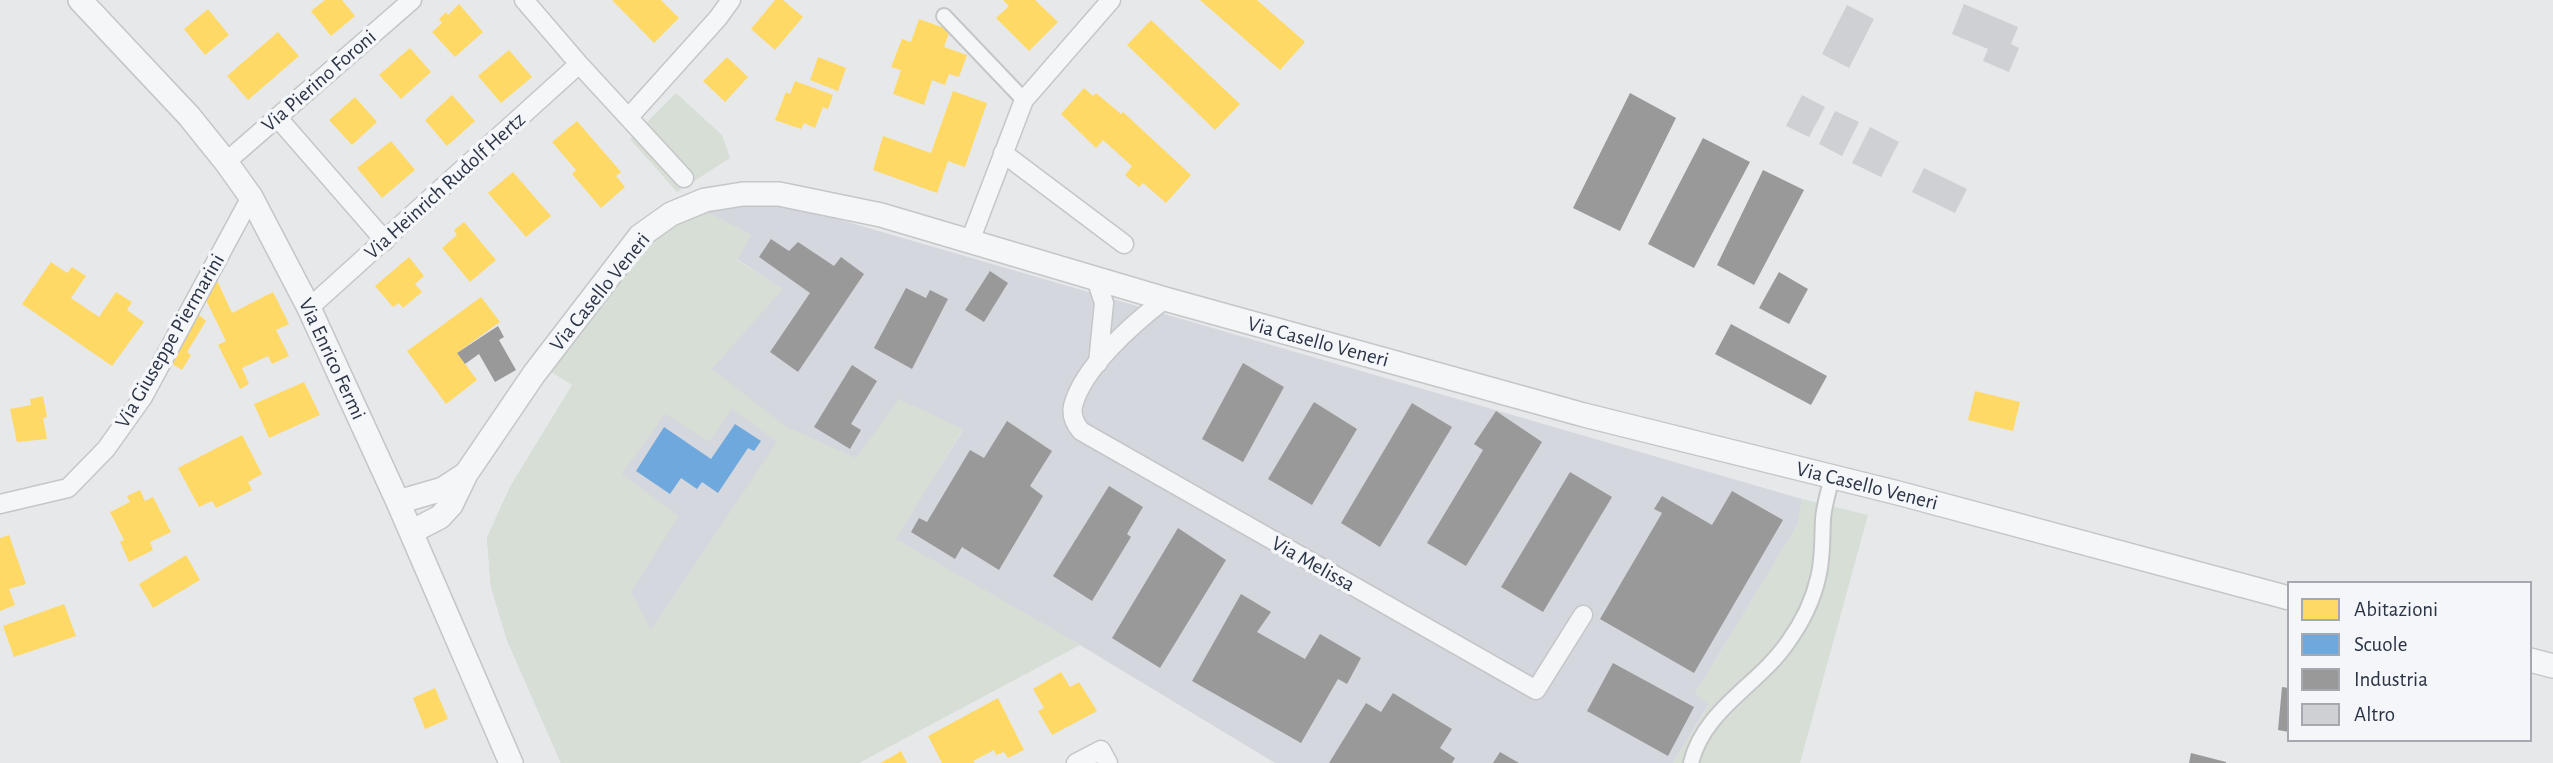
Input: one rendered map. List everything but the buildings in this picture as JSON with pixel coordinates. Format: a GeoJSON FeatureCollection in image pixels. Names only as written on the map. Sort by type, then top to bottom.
{"type":"FeatureCollection","features":[{"type":"Feature","properties":{"kind":"street","name":"Via Enrico Fermi"},"geometry":{"type":"LineString","coordinates":[[80,0],[189,116],[251,197],[309,307],[398,502],[510,763]]}},
{"type":"Feature","properties":{"kind":"street","name":"Via Pierino Foroni"},"geometry":{"type":"LineString","coordinates":[[226,162],[412,0]]}},
{"type":"Feature","properties":{"kind":"street"},"geometry":{"type":"LineString","coordinates":[[524,0],[684,178]]}},
{"type":"Feature","properties":{"kind":"street"},"geometry":{"type":"LineString","coordinates":[[629,117],[731,0]]}},
{"type":"Feature","properties":{"kind":"street"},"geometry":{"type":"LineString","coordinates":[[970,241],[1024,100],[1111,0]]}},
{"type":"Feature","properties":{"kind":"street"},"geometry":{"type":"LineString","coordinates":[[944,16],[1024,100]]}},
{"type":"Feature","properties":{"kind":"street","name":"Via Heinrich Rudolf Hertz"},"geometry":{"type":"LineString","coordinates":[[309,307],[579,64]]}},
{"type":"Feature","properties":{"kind":"street"},"geometry":{"type":"LineString","coordinates":[[277,117],[385,241]]}},
{"type":"Feature","properties":{"kind":"street"},"geometry":{"type":"LineString","coordinates":[[1003,153],[1124,244]]}},
{"type":"Feature","properties":{"kind":"street","name":"Via Casello Veneri"},"geometry":{"type":"LineString","coordinates":[[411,532],[440,517],[451,505],[466,474],[534,374],[640,236],[671,214],[722,196],[779,194],[881,215],[1164,299],[1584,415],[1832,477],[2287,597]]}},
{"type":"Feature","properties":{"kind":"street","name":"Via Giuseppe Piermarini"},"geometry":{"type":"LineString","coordinates":[[0,504],[68,488],[106,449],[143,397],[251,197]]}},
{"type":"Feature","properties":{"kind":"street","name":"Via Melissa"},"geometry":{"type":"LineString","coordinates":[[1096,279],[1104,303],[1098,363]]}},
{"type":"Feature","properties":{"kind":"street","name":"Via Melissa"},"geometry":{"type":"LineString","coordinates":[[1164,299],[1128,329],[1098,363],[1073,407],[1074,422],[1081,431],[1536,690],[1583,615]]}},
{"type":"Feature","properties":{"kind":"street","name":"Via Casello Veneri"},"geometry":{"type":"LineString","coordinates":[[398,502],[443,489],[466,474]]}},
{"type":"Feature","properties":{"kind":"street"},"geometry":{"type":"LineString","coordinates":[[1691,763],[1703,735],[1730,700],[1788,643],[1811,600],[1818,578],[1823,516],[1832,477]]}},
{"type":"Feature","properties":{"kind":"street"},"geometry":{"type":"LineString","coordinates":[[2532,661],[2553,666]]}},
{"type":"Feature","properties":{"kind":"street"},"geometry":{"type":"LineString","coordinates":[[1076,763],[1101,750],[1108,763]]}},
{"type":"Feature","properties":{"kind":"shaded area"},"geometry":{"type":"Polygon","coordinates":[[[676,93],[722,135],[730,158],[677,192],[630,139],[676,93]]]}},
{"type":"Feature","properties":{"kind":"shaded area"},"geometry":{"type":"Polygon","coordinates":[[[782,203],[1802,499],[1798,524],[1695,694],[1709,704],[1673,763],[1275,763],[1080,645],[895,539],[963,430],[857,459],[787,428],[855,528],[561,763],[507,640],[491,587],[487,538],[511,485],[782,289],[737,259],[751,235],[706,212],[753,204],[782,203]]]}},
{"type":"Feature","properties":{"kind":"shaded area"},"geometry":{"type":"Polygon","coordinates":[[[706,212],[751,235],[737,260],[783,289],[712,369],[787,427],[856,458],[899,399],[963,429],[896,539],[1080,645],[859,763],[561,763],[507,640],[491,587],[487,538],[511,485],[572,385],[550,371],[646,243],[676,225],[706,212]],[[732,409],[709,442],[665,414],[622,474],[679,516],[631,592],[651,630],[777,442],[732,409]]]}},
{"type":"Feature","properties":{"kind":"shaded area"},"geometry":{"type":"Polygon","coordinates":[[[1802,499],[1868,515],[1800,763],[1673,763],[1709,705],[1695,694],[1798,524],[1802,499]]]}}]}
